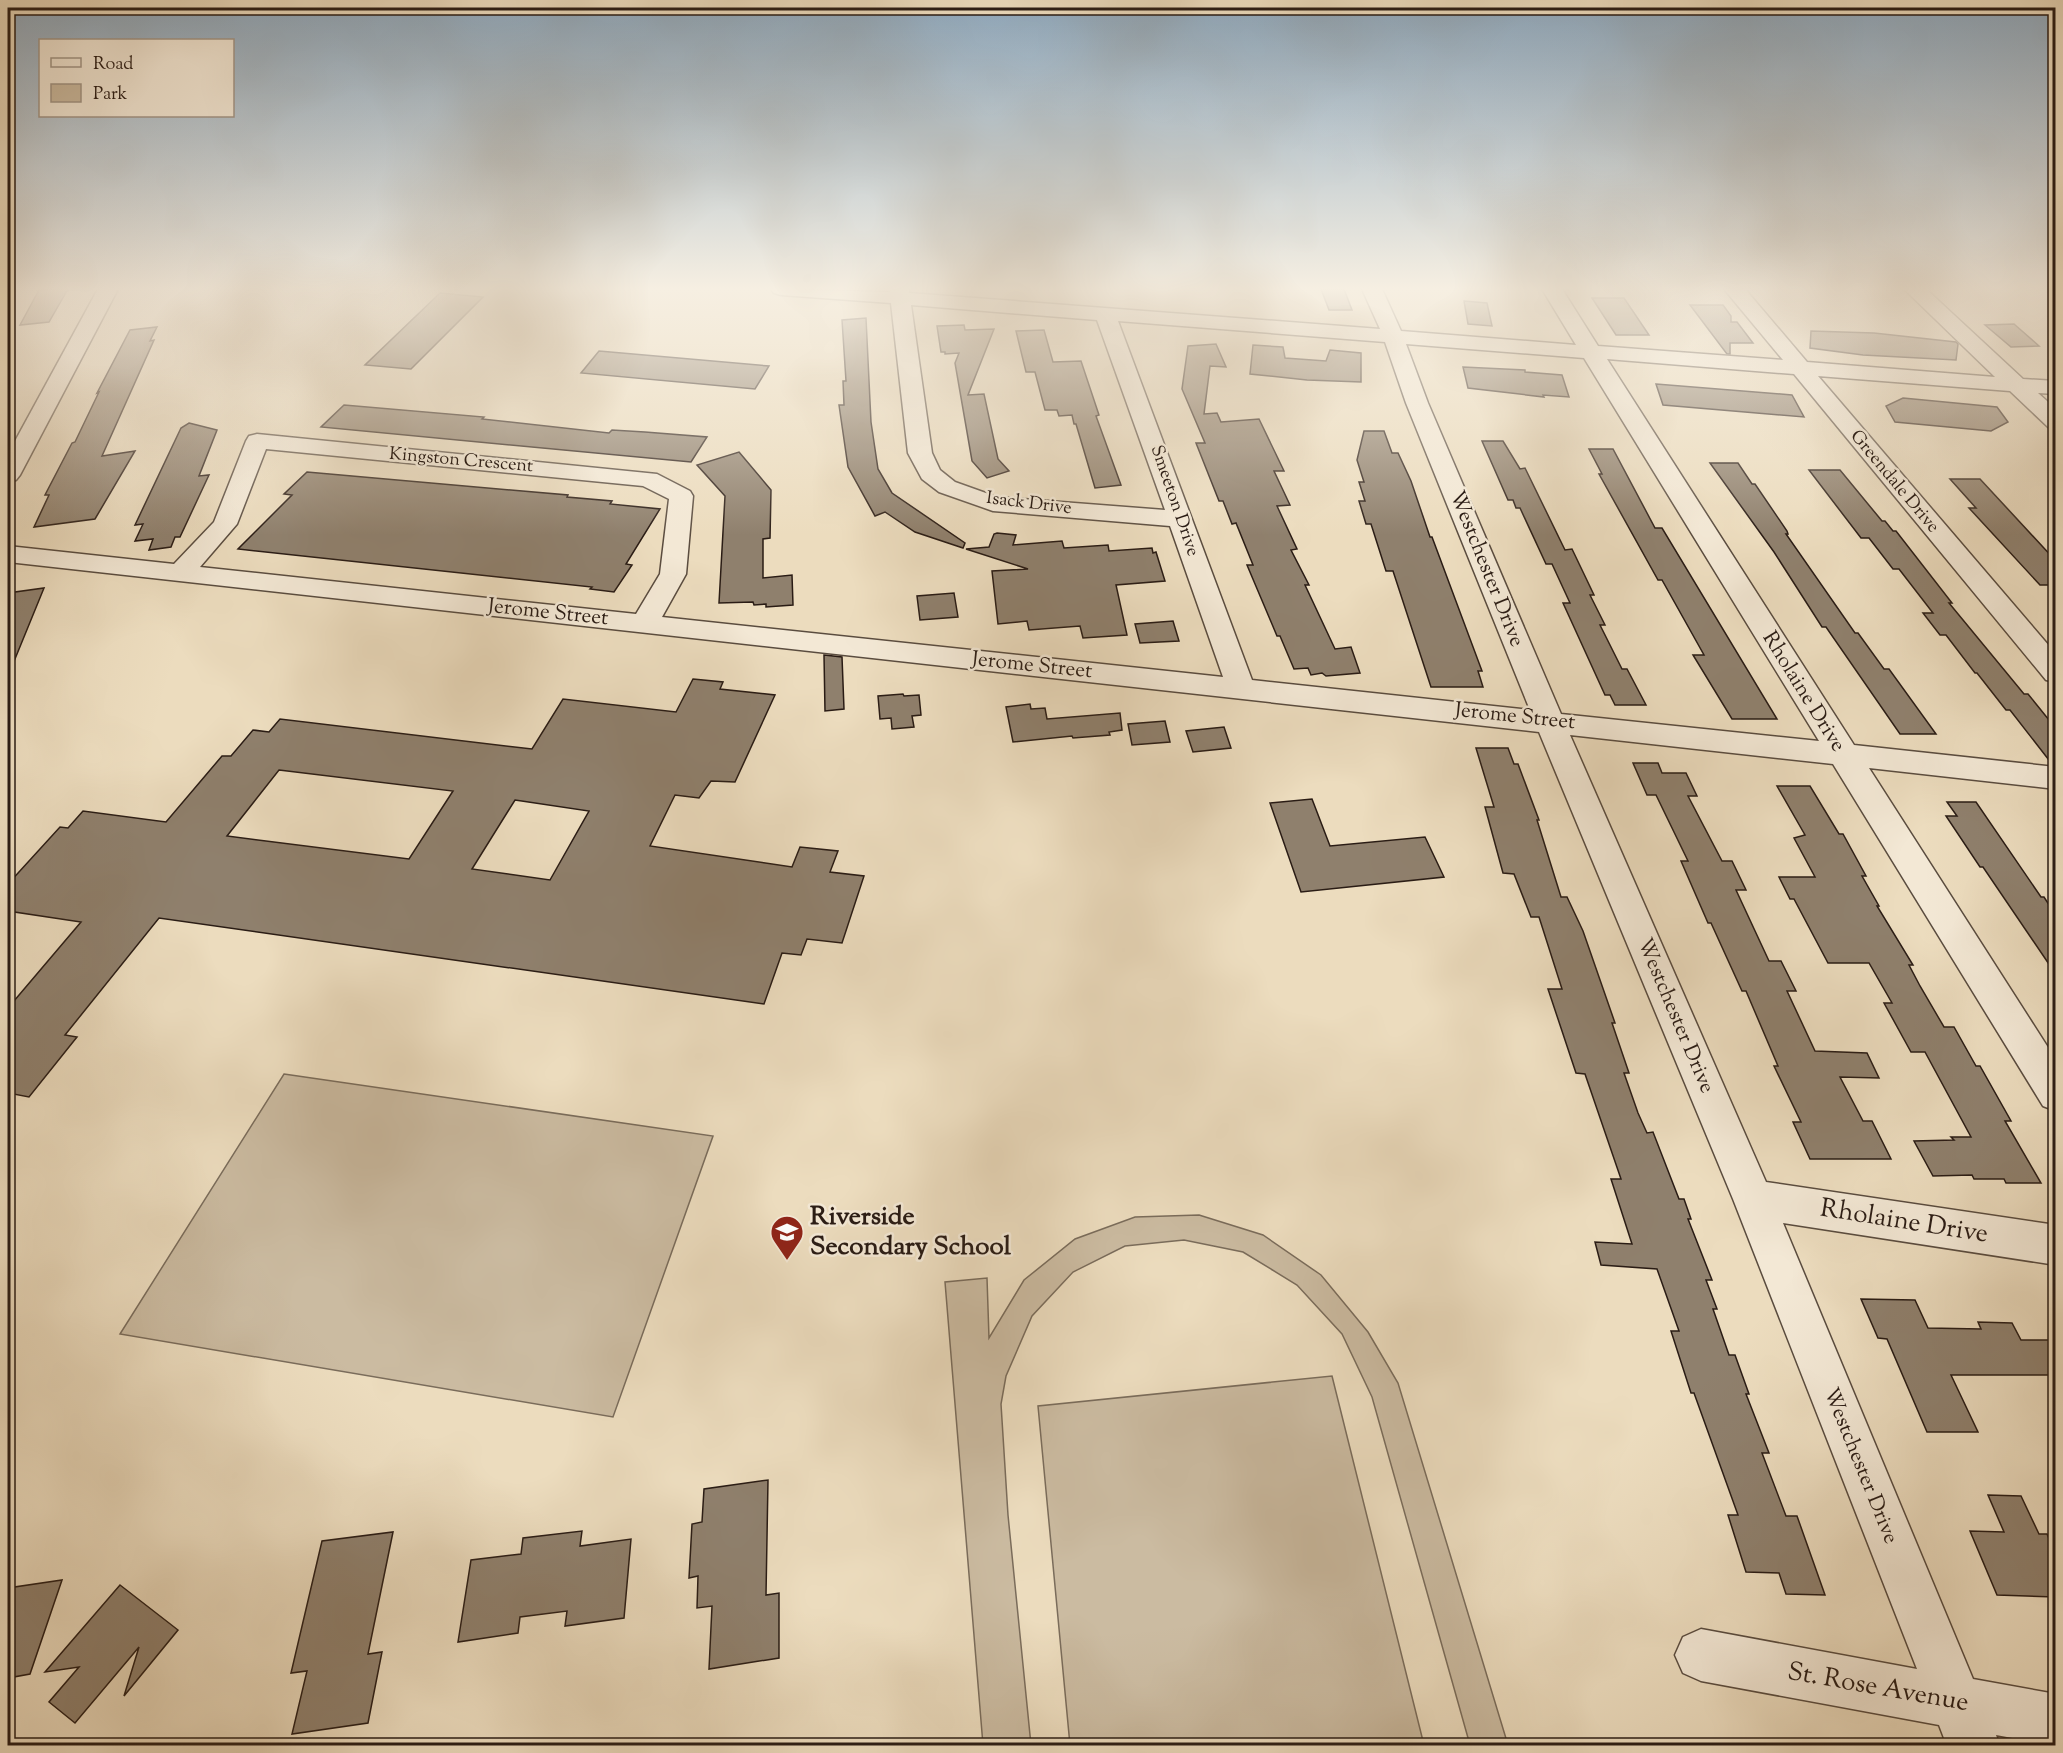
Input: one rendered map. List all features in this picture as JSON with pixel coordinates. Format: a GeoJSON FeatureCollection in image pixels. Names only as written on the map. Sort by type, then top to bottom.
{"type":"FeatureCollection","features":[{"type":"Feature","properties":{"kind":"street"},"geometry":{"type":"LineString","coordinates":[[8,475],[64,371]]}},
{"type":"Feature","properties":{"kind":"street","name":"Isack Drive"},"geometry":{"type":"LineString","coordinates":[[910,371],[920,453],[930,474],[947,487],[993,504],[1179,519]]}},
{"type":"Feature","properties":{"kind":"street","name":"Smeeton Drive"},"geometry":{"type":"LineString","coordinates":[[1128,371],[1241,688]]}},
{"type":"Feature","properties":{"kind":"street","name":"Westchester Drive"},"geometry":{"type":"LineString","coordinates":[[1406,371],[1549,721],[1753,1199],[1964,1724]]}},
{"type":"Feature","properties":{"kind":"street","name":"Rholaine Drive"},"geometry":{"type":"LineString","coordinates":[[1603,371],[2055,1094]]}},
{"type":"Feature","properties":{"kind":"street","name":"Greendale Drive"},"geometry":{"type":"LineString","coordinates":[[1802,371],[2055,673]]}},
{"type":"Feature","properties":{"kind":"street"},"geometry":{"type":"LineString","coordinates":[[1835,371],[2055,388]]}},
{"type":"Feature","properties":{"kind":"street"},"geometry":{"type":"LineString","coordinates":[[2000,371],[2055,422]]}},
{"type":"Feature","properties":{"kind":"street","name":"Kingston Crescent"},"geometry":{"type":"LineString","coordinates":[[180,573],[225,524],[257,441],[649,479],[681,496],[673,574],[644,624]]}},
{"type":"Feature","properties":{"kind":"street","name":"Jerome Street"},"geometry":{"type":"LineString","coordinates":[[8,554],[2055,778]]}},
{"type":"Feature","properties":{"kind":"street","name":"Rholaine Drive"},"geometry":{"type":"LineString","coordinates":[[1753,1199],[2055,1245]]}},
{"type":"Feature","properties":{"kind":"street","name":"St. Rose Avenue"},"geometry":{"type":"LineString","coordinates":[[1701,1655],[1964,1724],[2055,1720]]}},
{"type":"Feature","properties":{"kind":"green space"},"geometry":{"type":"Polygon","coordinates":[[[284,1074],[713,1136],[613,1417],[120,1334],[284,1074]]]}},
{"type":"Feature","properties":{"kind":"green space"},"geometry":{"type":"Polygon","coordinates":[[[1199,1215],[1263,1235],[1321,1275],[1368,1332],[1398,1383],[1508,1745],[1470,1745],[1372,1397],[1342,1334],[1297,1285],[1243,1252],[1184,1240],[1125,1246],[1073,1272],[1032,1316],[1006,1376],[1001,1404],[1008,1515],[1031,1745],[983,1745],[945,1282],[987,1278],[989,1338],[1024,1280],[1075,1239],[1135,1217],[1199,1215]]]}},
{"type":"Feature","properties":{"kind":"green space"},"geometry":{"type":"Polygon","coordinates":[[[1332,1376],[1424,1745],[1070,1745],[1038,1406],[1332,1376]]]}},
{"type":"Feature","properties":{"kind":"building"},"geometry":{"type":"Polygon","coordinates":[[[109,371],[140,371],[102,456],[135,451],[95,519],[34,527],[49,495],[45,495],[72,443],[75,442],[99,392],[97,393],[109,371]]]}},
{"type":"Feature","properties":{"kind":"building"},"geometry":{"type":"Polygon","coordinates":[[[583,371],[766,371],[755,389],[581,373],[583,371]]]}},
{"type":"Feature","properties":{"kind":"building"},"geometry":{"type":"Polygon","coordinates":[[[845,371],[869,371],[871,422],[878,469],[892,493],[965,543],[963,548],[915,532],[885,512],[875,516],[848,467],[839,405],[844,405],[843,381],[846,381],[845,371]]]}},
{"type":"Feature","properties":{"kind":"building"},"geometry":{"type":"Polygon","coordinates":[[[956,371],[978,371],[968,395],[984,394],[998,459],[1009,471],[987,478],[972,461],[956,371]]]}},
{"type":"Feature","properties":{"kind":"building"},"geometry":{"type":"Polygon","coordinates":[[[1084,371],[1099,415],[1096,416],[1121,485],[1095,488],[1072,415],[1059,416],[1057,410],[1045,410],[1035,372],[1026,372],[1084,371]]]}},
{"type":"Feature","properties":{"kind":"building"},"geometry":{"type":"Polygon","coordinates":[[[1185,371],[1209,371],[1204,414],[1217,413],[1221,422],[1259,419],[1284,471],[1274,471],[1290,505],[1277,506],[1297,549],[1291,550],[1309,585],[1305,585],[1335,649],[1351,647],[1360,673],[1326,676],[1322,673],[1311,675],[1308,668],[1294,669],[1280,636],[1277,636],[1247,565],[1253,565],[1236,523],[1232,524],[1223,501],[1219,501],[1196,443],[1205,443],[1182,389],[1185,371]]]}},
{"type":"Feature","properties":{"kind":"building"},"geometry":{"type":"Polygon","coordinates":[[[1250,371],[1361,371],[1361,382],[1307,380],[1250,374],[1250,371]]]}},
{"type":"Feature","properties":{"kind":"building"},"geometry":{"type":"Polygon","coordinates":[[[1464,371],[1525,371],[1562,375],[1569,397],[1543,395],[1544,397],[1468,388],[1464,371]]]}},
{"type":"Feature","properties":{"kind":"building"},"geometry":{"type":"Polygon","coordinates":[[[1656,384],[1792,395],[1804,417],[1663,405],[1656,384]]]}},
{"type":"Feature","properties":{"kind":"building"},"geometry":{"type":"Polygon","coordinates":[[[1903,398],[1997,407],[2008,422],[1991,431],[1895,422],[1886,406],[1903,398]]]}},
{"type":"Feature","properties":{"kind":"building"},"geometry":{"type":"Polygon","coordinates":[[[344,405],[484,417],[482,419],[609,433],[612,430],[707,437],[691,462],[321,427],[344,405]]]}},
{"type":"Feature","properties":{"kind":"building"},"geometry":{"type":"Polygon","coordinates":[[[189,423],[217,430],[199,476],[209,475],[180,537],[175,537],[171,547],[149,550],[153,539],[135,541],[143,524],[135,525],[181,428],[189,423]]]}},
{"type":"Feature","properties":{"kind":"building"},"geometry":{"type":"Polygon","coordinates":[[[1364,431],[1384,431],[1392,453],[1398,453],[1411,481],[1430,537],[1432,537],[1482,671],[1478,671],[1483,687],[1431,687],[1393,571],[1386,571],[1371,524],[1366,524],[1359,501],[1365,501],[1359,482],[1364,482],[1357,460],[1364,431]]]}},
{"type":"Feature","properties":{"kind":"building"},"geometry":{"type":"Polygon","coordinates":[[[1482,441],[1503,441],[1520,469],[1525,468],[1565,550],[1572,549],[1594,595],[1590,595],[1605,625],[1600,625],[1622,669],[1627,669],[1646,705],[1615,705],[1610,695],[1605,695],[1563,603],[1570,603],[1552,564],[1546,564],[1520,508],[1516,508],[1513,500],[1508,500],[1482,441]]]}},
{"type":"Feature","properties":{"kind":"building"},"geometry":{"type":"Polygon","coordinates":[[[1589,449],[1613,449],[1655,528],[1662,528],[1777,719],[1732,719],[1693,655],[1704,655],[1662,580],[1658,580],[1599,474],[1602,474],[1589,449]]]}},
{"type":"Feature","properties":{"kind":"building"},"geometry":{"type":"Polygon","coordinates":[[[739,452],[771,490],[770,538],[763,539],[763,578],[792,575],[793,605],[766,607],[766,604],[754,605],[753,602],[719,603],[725,496],[697,465],[739,452]]]}},
{"type":"Feature","properties":{"kind":"building"},"geometry":{"type":"Polygon","coordinates":[[[1710,463],[1738,463],[1752,484],[1755,484],[1787,531],[1788,534],[1786,534],[1855,633],[1858,633],[1884,669],[1889,669],[1936,734],[1900,734],[1826,627],[1822,627],[1774,552],[1710,463]]]}},
{"type":"Feature","properties":{"kind":"building"},"geometry":{"type":"Polygon","coordinates":[[[1809,470],[1840,470],[1882,521],[1896,531],[1952,603],[1949,603],[2024,694],[2028,694],[2049,720],[2055,720],[2055,765],[2010,710],[2006,710],[1946,635],[1940,635],[1923,613],[1933,613],[1899,569],[1893,569],[1869,538],[1861,538],[1809,470]]]}},
{"type":"Feature","properties":{"kind":"building"},"geometry":{"type":"Polygon","coordinates":[[[307,472],[568,495],[567,497],[612,501],[610,504],[660,509],[626,564],[632,565],[614,592],[590,589],[592,587],[238,549],[292,495],[284,494],[307,472]]]}},
{"type":"Feature","properties":{"kind":"building"},"geometry":{"type":"Polygon","coordinates":[[[1950,479],[1980,479],[2055,560],[2055,585],[2040,585],[1969,508],[1976,508],[1950,479]]]}},
{"type":"Feature","properties":{"kind":"building"},"geometry":{"type":"Polygon","coordinates":[[[994,534],[1016,535],[1013,545],[1062,541],[1064,548],[1108,545],[1109,551],[1152,548],[1153,553],[1156,552],[1165,581],[1116,585],[1127,635],[1083,638],[1080,626],[1029,630],[1027,621],[998,624],[992,571],[1028,569],[966,549],[989,547],[994,534]]]}},
{"type":"Feature","properties":{"kind":"building"},"geometry":{"type":"Polygon","coordinates":[[[44,588],[8,676],[8,593],[44,588]]]}},
{"type":"Feature","properties":{"kind":"building"},"geometry":{"type":"Polygon","coordinates":[[[954,593],[958,617],[920,620],[917,596],[954,593]]]}},
{"type":"Feature","properties":{"kind":"building"},"geometry":{"type":"Polygon","coordinates":[[[1173,621],[1179,641],[1140,643],[1135,624],[1173,621]]]}},
{"type":"Feature","properties":{"kind":"building"},"geometry":{"type":"Polygon","coordinates":[[[824,655],[842,657],[844,709],[825,711],[824,655]]]}},
{"type":"Feature","properties":{"kind":"building"},"geometry":{"type":"Polygon","coordinates":[[[693,679],[723,682],[720,689],[775,695],[735,782],[711,781],[699,798],[675,795],[650,846],[792,867],[800,847],[838,851],[830,872],[864,876],[842,943],[807,939],[801,955],[782,953],[764,1004],[159,918],[65,1035],[77,1037],[29,1097],[8,1093],[8,1008],[81,922],[8,911],[8,884],[60,827],[68,828],[83,811],[166,822],[222,756],[231,756],[253,730],[269,732],[280,719],[532,749],[563,699],[676,712],[693,679]],[[279,770],[227,836],[409,859],[453,791],[279,770]],[[515,800],[472,869],[550,880],[589,811],[515,800]]]}},
{"type":"Feature","properties":{"kind":"building"},"geometry":{"type":"Polygon","coordinates":[[[903,694],[904,696],[919,695],[921,715],[912,716],[914,727],[892,729],[891,718],[880,719],[878,696],[903,694]]]}},
{"type":"Feature","properties":{"kind":"building"},"geometry":{"type":"Polygon","coordinates":[[[1030,704],[1031,709],[1045,708],[1047,719],[1120,713],[1122,730],[1109,732],[1110,735],[1013,742],[1006,707],[1030,704]]]}},
{"type":"Feature","properties":{"kind":"building"},"geometry":{"type":"Polygon","coordinates":[[[1165,721],[1170,742],[1132,745],[1128,724],[1165,721]]]}},
{"type":"Feature","properties":{"kind":"building"},"geometry":{"type":"Polygon","coordinates":[[[1224,727],[1231,748],[1193,752],[1186,731],[1224,727]]]}},
{"type":"Feature","properties":{"kind":"building"},"geometry":{"type":"Polygon","coordinates":[[[1476,748],[1508,748],[1514,764],[1518,764],[1539,820],[1537,820],[1561,897],[1567,897],[1583,931],[1615,1023],[1612,1023],[1629,1073],[1624,1073],[1638,1113],[1647,1133],[1653,1132],[1679,1199],[1684,1199],[1691,1219],[1688,1219],[1712,1280],[1706,1280],[1717,1309],[1713,1309],[1729,1355],[1735,1355],[1749,1394],[1746,1394],[1769,1453],[1762,1453],[1786,1516],[1797,1516],[1825,1595],[1786,1594],[1779,1573],[1746,1572],[1728,1515],[1738,1515],[1694,1393],[1691,1393],[1671,1331],[1679,1331],[1657,1269],[1601,1265],[1595,1242],[1632,1244],[1611,1179],[1621,1179],[1585,1074],[1576,1073],[1548,989],[1562,989],[1539,917],[1531,917],[1514,874],[1503,873],[1485,807],[1494,807],[1476,748]]]}},
{"type":"Feature","properties":{"kind":"building"},"geometry":{"type":"Polygon","coordinates":[[[1633,763],[1658,763],[1662,773],[1686,773],[1697,796],[1688,796],[1722,861],[1732,861],[1746,890],[1736,890],[1769,961],[1781,961],[1796,991],[1787,991],[1815,1051],[1867,1053],[1879,1078],[1840,1077],[1863,1121],[1872,1121],[1891,1159],[1810,1159],[1793,1122],[1801,1122],[1774,1066],[1778,1066],[1746,991],[1742,991],[1711,923],[1708,923],[1681,861],[1688,861],[1656,795],[1647,795],[1633,763]]]}},
{"type":"Feature","properties":{"kind":"building"},"geometry":{"type":"Polygon","coordinates":[[[1777,786],[1810,786],[1839,834],[1843,834],[1866,876],[1862,876],[1879,906],[1877,906],[1913,965],[1909,965],[1920,986],[1944,1027],[1954,1027],[1976,1066],[1980,1066],[2011,1121],[2005,1121],[2041,1183],[2006,1183],[2004,1179],[1974,1179],[1972,1175],[1933,1176],[1914,1141],[1954,1140],[1951,1137],[1971,1137],[1925,1052],[1911,1052],[1884,1003],[1892,1003],[1869,963],[1828,963],[1794,899],[1790,899],[1779,877],[1815,877],[1794,838],[1805,835],[1777,786]]]}},
{"type":"Feature","properties":{"kind":"building"},"geometry":{"type":"Polygon","coordinates":[[[1312,799],[1330,846],[1425,837],[1444,877],[1301,892],[1270,803],[1312,799]]]}},
{"type":"Feature","properties":{"kind":"building"},"geometry":{"type":"Polygon","coordinates":[[[1947,802],[1976,802],[2055,914],[2055,973],[1946,816],[1957,816],[1947,802]]]}},
{"type":"Feature","properties":{"kind":"building"},"geometry":{"type":"Polygon","coordinates":[[[1861,1299],[1915,1300],[1928,1328],[1981,1329],[1978,1322],[2012,1323],[2021,1340],[2055,1340],[2055,1375],[1951,1375],[1978,1432],[1927,1432],[1887,1339],[1878,1338],[1861,1299]]]}},
{"type":"Feature","properties":{"kind":"building"},"geometry":{"type":"Polygon","coordinates":[[[768,1480],[766,1595],[779,1593],[779,1658],[709,1669],[712,1606],[697,1608],[698,1576],[689,1578],[692,1524],[702,1522],[704,1489],[768,1480]]]}},
{"type":"Feature","properties":{"kind":"building"},"geometry":{"type":"Polygon","coordinates":[[[1988,1495],[2021,1496],[2039,1534],[2047,1534],[2055,1553],[2055,1597],[1997,1595],[1970,1531],[2004,1532],[1988,1495]]]}},
{"type":"Feature","properties":{"kind":"building"},"geometry":{"type":"Polygon","coordinates":[[[582,1531],[580,1546],[631,1539],[624,1618],[565,1626],[567,1611],[520,1617],[518,1633],[458,1642],[471,1560],[521,1554],[523,1538],[582,1531]]]}},
{"type":"Feature","properties":{"kind":"building"},"geometry":{"type":"Polygon","coordinates":[[[393,1532],[368,1654],[382,1652],[368,1723],[292,1734],[307,1671],[291,1673],[322,1541],[393,1532]]]}},
{"type":"Feature","properties":{"kind":"building"},"geometry":{"type":"Polygon","coordinates":[[[62,1580],[30,1674],[8,1678],[8,1588],[62,1580]]]}},
{"type":"Feature","properties":{"kind":"building"},"geometry":{"type":"Polygon","coordinates":[[[120,1585],[178,1630],[124,1696],[139,1647],[75,1723],[49,1702],[79,1667],[45,1672],[120,1585]]]}},
{"type":"Feature","properties":{"kind":"place","name":"Riverside Secondary School"},"geometry":{"type":"Point","coordinates":[787,1261]}}]}
